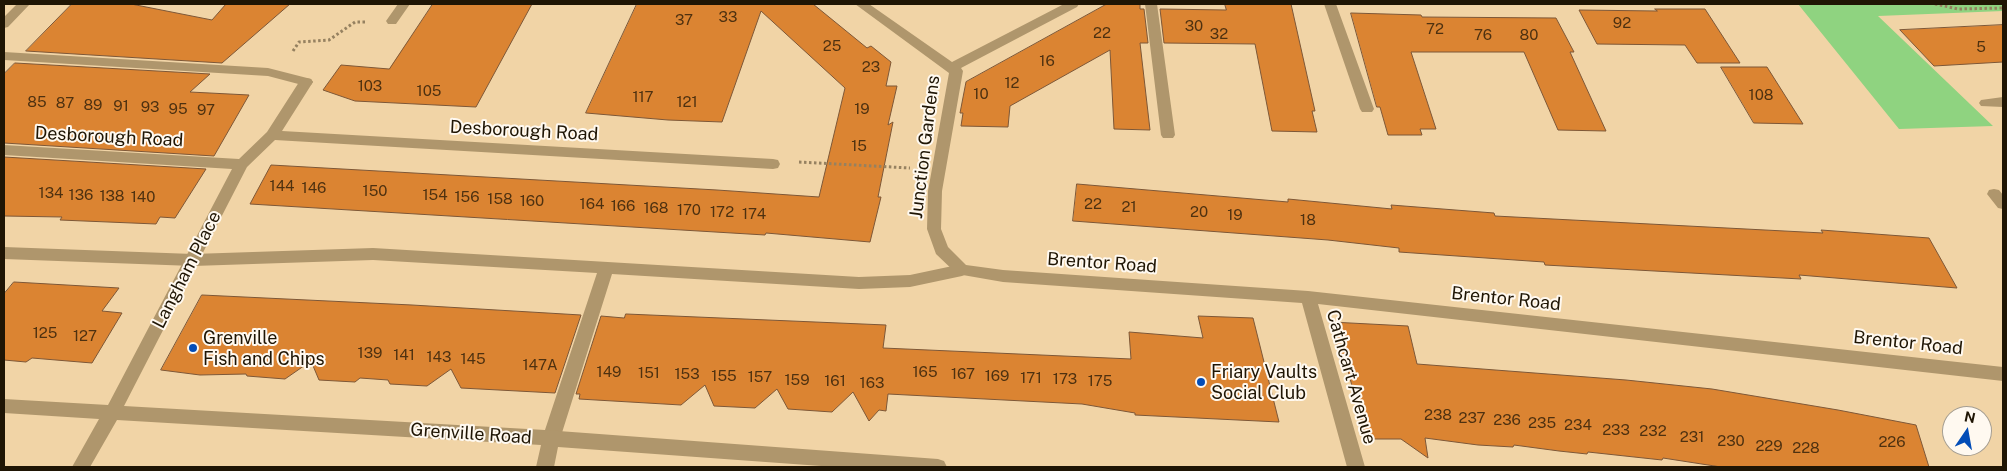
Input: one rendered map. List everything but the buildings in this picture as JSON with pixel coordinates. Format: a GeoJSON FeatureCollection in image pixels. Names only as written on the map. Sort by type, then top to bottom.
{"type":"FeatureCollection","features":[{"type":"Feature","properties":{"kind":"street"},"geometry":{"type":"LineString","coordinates":[[4,24],[24,4]]}},
{"type":"Feature","properties":{"kind":"street"},"geometry":{"type":"LineString","coordinates":[[392,21],[404,4]]}},
{"type":"Feature","properties":{"kind":"street","name":"Junction Gardens"},"geometry":{"type":"LineString","coordinates":[[861,4],[956,71],[934,191],[934,229],[942,250],[962,270]]}},
{"type":"Feature","properties":{"kind":"street","name":"Junction Gardens"},"geometry":{"type":"LineString","coordinates":[[950,68],[1073,4]]}},
{"type":"Feature","properties":{"kind":"street"},"geometry":{"type":"LineString","coordinates":[[1151,4],[1168,136]]}},
{"type":"Feature","properties":{"kind":"street"},"geometry":{"type":"LineString","coordinates":[[1330,4],[1367,109]]}},
{"type":"Feature","properties":{"kind":"street","name":"Langham Place"},"geometry":{"type":"LineString","coordinates":[[4,56],[268,72],[306,82],[272,135],[242,164],[82,467]]}},
{"type":"Feature","properties":{"kind":"street"},"geometry":{"type":"LineString","coordinates":[[1986,103],[2003,102]]}},
{"type":"Feature","properties":{"kind":"street","name":"Desborough Road"},"geometry":{"type":"LineString","coordinates":[[272,135],[773,164]]}},
{"type":"Feature","properties":{"kind":"street","name":"Desborough Road"},"geometry":{"type":"LineString","coordinates":[[4,150],[242,164]]}},
{"type":"Feature","properties":{"kind":"street"},"geometry":{"type":"LineString","coordinates":[[4,252],[193,260],[373,254],[859,283],[910,280],[962,270]]}},
{"type":"Feature","properties":{"kind":"street"},"geometry":{"type":"LineString","coordinates":[[545,467],[551,439],[606,268]]}},
{"type":"Feature","properties":{"kind":"street","name":"Brentor Road"},"geometry":{"type":"LineString","coordinates":[[962,270],[1003,276],[1308,297],[2003,374]]}},
{"type":"Feature","properties":{"kind":"street","name":"Cathcart Avenue"},"geometry":{"type":"LineString","coordinates":[[1308,297],[1356,467]]}},
{"type":"Feature","properties":{"kind":"street","name":"Grenville Road"},"geometry":{"type":"LineString","coordinates":[[4,406],[113,411],[551,439],[938,467]]}},
{"type":"Feature","properties":{"kind":"path"},"geometry":{"type":"LineString","coordinates":[[1935,4],[1958,9],[2003,8]]}},
{"type":"Feature","properties":{"kind":"path"},"geometry":{"type":"LineString","coordinates":[[329,40],[355,22],[392,21]]}},
{"type":"Feature","properties":{"kind":"path"},"geometry":{"type":"LineString","coordinates":[[773,164],[797,162],[938,170]]}},
{"type":"Feature","properties":{"kind":"green space"},"geometry":{"type":"Polygon","coordinates":[[[1798,4],[2003,4],[2003,11],[1878,16],[1993,126],[1899,129],[1798,4]]]}},
{"type":"Feature","properties":{"kind":"place","name":"Grenville Fish and Chips"},"geometry":{"type":"Point","coordinates":[193,348]}},
{"type":"Feature","properties":{"kind":"place","name":"Friary Vaults Social Club"},"geometry":{"type":"Point","coordinates":[1201,382]}}]}
